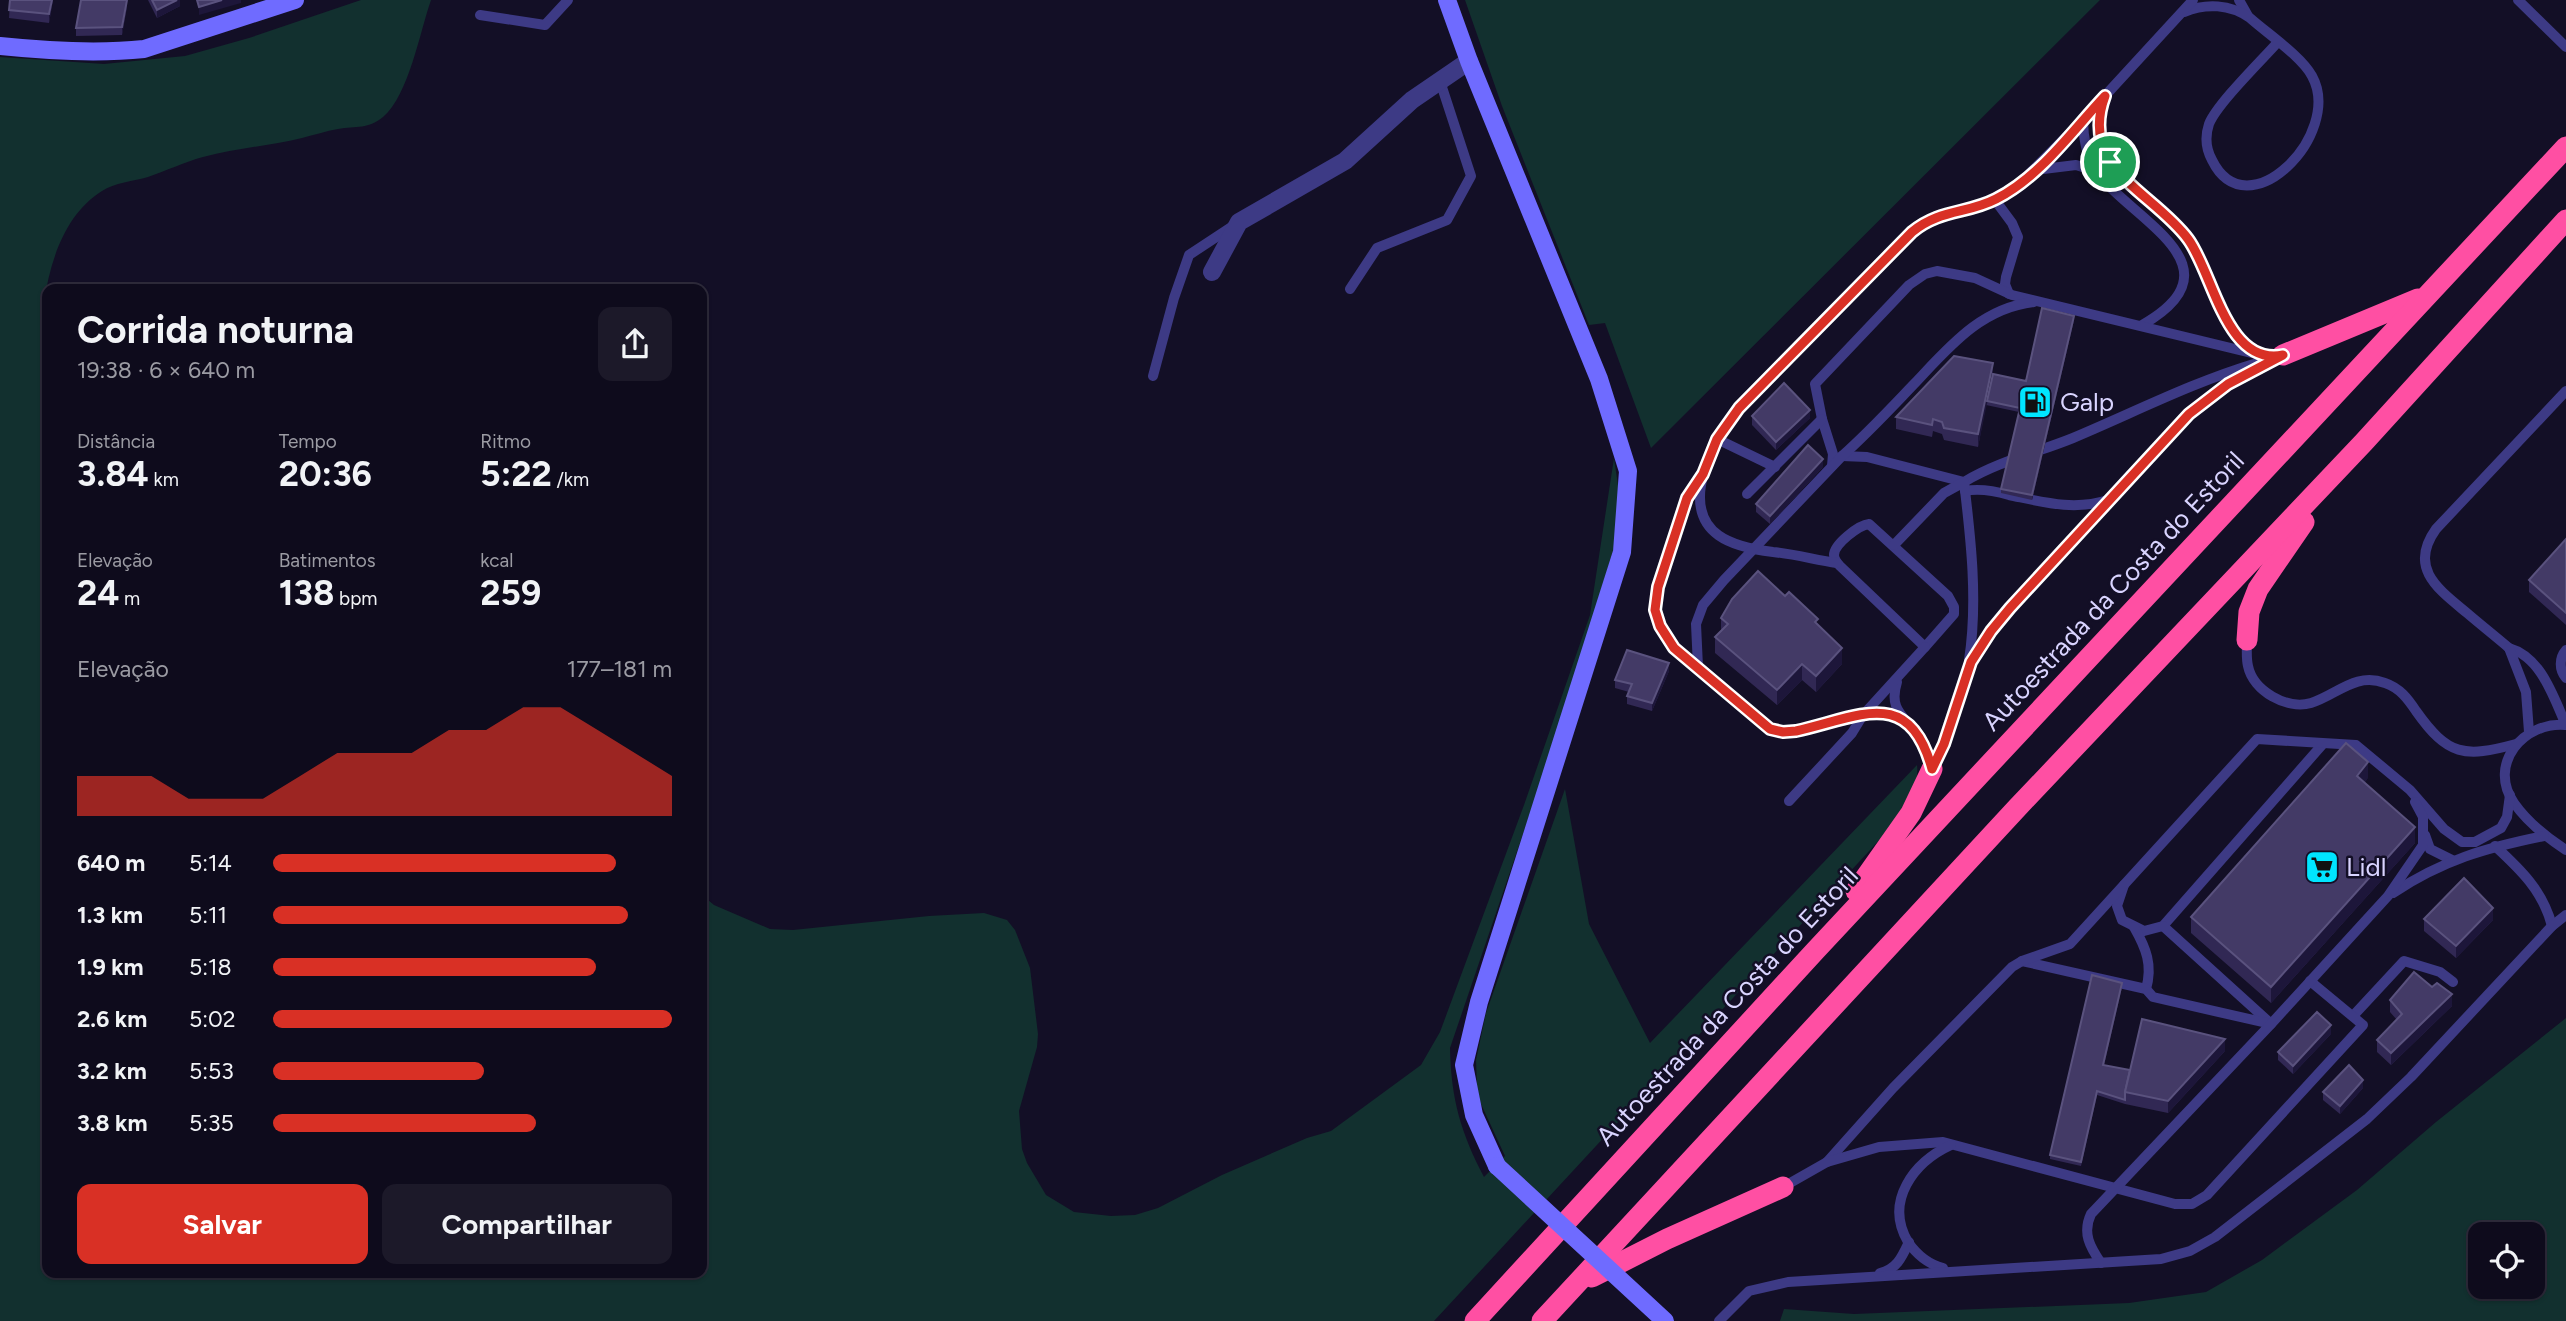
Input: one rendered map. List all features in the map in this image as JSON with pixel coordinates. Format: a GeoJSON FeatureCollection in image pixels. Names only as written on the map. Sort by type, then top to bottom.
{"type":"FeatureCollection","features":[{"type":"Feature","properties":{"kind":"highway","name":"Autoestrada da Costa do Estoril"},"geometry":{"type":"LineString","coordinates":[[1475,1321],[1815,951],[2566,147]]}},
{"type":"Feature","properties":{"kind":"highway"},"geometry":{"type":"LineString","coordinates":[[1542,1321],[2017,808],[2364,442],[2566,220]]}},
{"type":"Feature","properties":{"kind":"highway"},"geometry":{"type":"LineString","coordinates":[[2283,355],[2427,296]]}},
{"type":"Feature","properties":{"kind":"highway"},"geometry":{"type":"LineString","coordinates":[[2247,640],[2249,612],[2267,576],[2285,547],[2364,442]]}},
{"type":"Feature","properties":{"kind":"highway"},"geometry":{"type":"LineString","coordinates":[[1815,951],[1904,823],[1925,788],[1932,769]]}},
{"type":"Feature","properties":{"kind":"highway"},"geometry":{"type":"LineString","coordinates":[[1577,1284],[1667,1239],[1783,1187]]}},
{"type":"Feature","properties":{"kind":"street"},"geometry":{"type":"LineString","coordinates":[[0,46],[47,51],[120,52],[144,49],[265,5],[295,0]]}},
{"type":"Feature","properties":{"kind":"street"},"geometry":{"type":"LineString","coordinates":[[1447,0],[1469,61],[1599,379],[1628,471],[1622,552],[1479,1002],[1464,1065],[1474,1115],[1497,1166],[1665,1321]]}},
{"type":"Feature","properties":{"kind":"street"},"geometry":{"type":"LineString","coordinates":[[1212,272],[1238,222],[1345,161],[1412,100],[1469,61]]}},
{"type":"Feature","properties":{"kind":"lane"},"geometry":{"type":"LineString","coordinates":[[480,15],[545,25],[568,0]]}},
{"type":"Feature","properties":{"kind":"lane"},"geometry":{"type":"LineString","coordinates":[[1903,720],[1887,713],[1863,715],[1796,731],[1774,730],[1755,718],[1674,648],[1657,618],[1655,604],[1687,498],[1703,474],[1717,439],[1739,408],[1912,232],[1940,215],[1996,200],[2035,170],[2193,0]]}},
{"type":"Feature","properties":{"kind":"lane"},"geometry":{"type":"LineString","coordinates":[[2239,0],[2250,18]]}},
{"type":"Feature","properties":{"kind":"lane"},"geometry":{"type":"LineString","coordinates":[[2518,0],[2566,47]]}},
{"type":"Feature","properties":{"kind":"lane"},"geometry":{"type":"LineString","coordinates":[[2180,14],[2196,7],[2213,6],[2236,10],[2250,18],[2304,66],[2314,79],[2319,96],[2317,119],[2298,156],[2279,175],[2256,184],[2238,183],[2227,178],[2215,165],[2208,150],[2207,132],[2215,114],[2277,43]]}},
{"type":"Feature","properties":{"kind":"lane"},"geometry":{"type":"LineString","coordinates":[[1350,289],[1377,248],[1447,220],[1471,176],[1440,81]]}},
{"type":"Feature","properties":{"kind":"lane"},"geometry":{"type":"LineString","coordinates":[[2105,96],[2101,107],[2100,126],[2104,150],[2110,162],[2120,175],[2190,241],[2224,315],[2240,339],[2259,353],[2272,357],[2283,355]]}},
{"type":"Feature","properties":{"kind":"lane"},"geometry":{"type":"LineString","coordinates":[[2083,120],[2088,153],[2095,171],[2169,241],[2181,261],[2183,281],[2176,301],[2166,311],[2142,326]]}},
{"type":"Feature","properties":{"kind":"lane"},"geometry":{"type":"LineString","coordinates":[[2035,170],[2076,165],[2095,171]]}},
{"type":"Feature","properties":{"kind":"lane"},"geometry":{"type":"LineString","coordinates":[[1996,200],[2018,237],[2006,277],[2005,284],[2009,294]]}},
{"type":"Feature","properties":{"kind":"lane"},"geometry":{"type":"LineString","coordinates":[[1153,376],[1174,298],[1189,255],[1238,222]]}},
{"type":"Feature","properties":{"kind":"lane"},"geometry":{"type":"LineString","coordinates":[[1832,466],[1833,454],[1815,384],[1919,277],[1931,272],[1957,274],[1982,281],[2009,294],[2268,357],[2283,355]]}},
{"type":"Feature","properties":{"kind":"lane"},"geometry":{"type":"LineString","coordinates":[[1698,667],[1695,632],[1698,615],[1711,595],[1753,550],[1832,466],[1863,438],[1970,328],[1984,318],[2015,306],[2040,302]]}},
{"type":"Feature","properties":{"kind":"lane"},"geometry":{"type":"LineString","coordinates":[[1894,545],[1944,493],[1965,487],[1987,468],[2072,438],[2211,378],[2283,355]]}},
{"type":"Feature","properties":{"kind":"lane"},"geometry":{"type":"LineString","coordinates":[[1932,769],[1947,735],[1968,669],[1979,648],[1999,621],[2198,406],[2228,384],[2283,355]]}},
{"type":"Feature","properties":{"kind":"lane"},"geometry":{"type":"LineString","coordinates":[[2566,391],[2436,529],[2426,548],[2425,561],[2434,584],[2509,648],[2521,652],[2535,664],[2549,688],[2566,725],[2552,724],[2529,732],[2516,744],[2506,760],[2507,782],[2512,802],[2543,836],[2566,850]]}},
{"type":"Feature","properties":{"kind":"lane"},"geometry":{"type":"LineString","coordinates":[[1747,494],[1822,419]]}},
{"type":"Feature","properties":{"kind":"lane"},"geometry":{"type":"LineString","coordinates":[[1717,439],[1775,467]]}},
{"type":"Feature","properties":{"kind":"lane"},"geometry":{"type":"LineString","coordinates":[[1842,456],[1867,457],[1965,487],[2065,506],[2088,505],[2110,499]]}},
{"type":"Feature","properties":{"kind":"lane"},"geometry":{"type":"LineString","coordinates":[[1703,474],[1699,500],[1706,522],[1717,535],[1753,550],[1837,563]]}},
{"type":"Feature","properties":{"kind":"lane"},"geometry":{"type":"LineString","coordinates":[[1965,487],[1970,524],[1973,621],[1968,669]]}},
{"type":"Feature","properties":{"kind":"lane"},"geometry":{"type":"LineString","coordinates":[[1789,801],[1852,733],[1863,715],[1898,679],[1954,614],[1954,607],[1941,588],[1873,526],[1862,525],[1836,549],[1834,555],[1837,563],[1925,647]]}},
{"type":"Feature","properties":{"kind":"lane"},"geometry":{"type":"LineString","coordinates":[[2247,640],[2248,668],[2258,684],[2269,694],[2285,702],[2301,705],[2310,703],[2353,682],[2376,680],[2399,690],[2432,732],[2451,746],[2467,752],[2483,753],[2516,744]]}},
{"type":"Feature","properties":{"kind":"lane"},"geometry":{"type":"LineString","coordinates":[[2509,648],[2526,692],[2529,732]]}},
{"type":"Feature","properties":{"kind":"lane"},"geometry":{"type":"LineString","coordinates":[[2566,650],[2561,662],[2562,673],[2566,678]]}},
{"type":"Feature","properties":{"kind":"lane"},"geometry":{"type":"LineString","coordinates":[[1898,679],[1895,702],[1903,720],[1922,741],[1932,769]]}},
{"type":"Feature","properties":{"kind":"lane"},"geometry":{"type":"LineString","coordinates":[[1827,1162],[2012,967],[2070,944],[2257,739],[2356,745],[2410,790],[2444,829],[2462,842],[2474,842],[2501,828],[2507,817],[2510,795]]}},
{"type":"Feature","properties":{"kind":"lane"},"geometry":{"type":"LineString","coordinates":[[2126,880],[2117,906],[2122,920],[2144,931],[2163,926],[2322,745]]}},
{"type":"Feature","properties":{"kind":"lane"},"geometry":{"type":"LineString","coordinates":[[2101,1263],[2091,1249],[2086,1224],[2091,1214],[2388,896],[2423,845],[2423,817],[2410,790]]}},
{"type":"Feature","properties":{"kind":"lane"},"geometry":{"type":"LineString","coordinates":[[2423,830],[2430,849],[2452,860]]}},
{"type":"Feature","properties":{"kind":"lane"},"geometry":{"type":"LineString","coordinates":[[2388,896],[2417,877],[2452,860],[2495,846],[2543,836]]}},
{"type":"Feature","properties":{"kind":"lane"},"geometry":{"type":"LineString","coordinates":[[2495,846],[2521,870],[2539,893],[2552,926]]}},
{"type":"Feature","properties":{"kind":"lane"},"geometry":{"type":"LineString","coordinates":[[1719,1321],[1749,1291],[1788,1282],[2101,1263],[2171,1256],[2196,1248],[2224,1230],[2383,1105],[2552,926],[2566,915]]}},
{"type":"Feature","properties":{"kind":"lane"},"geometry":{"type":"LineString","coordinates":[[2163,926],[2271,1024]]}},
{"type":"Feature","properties":{"kind":"lane"},"geometry":{"type":"LineString","coordinates":[[2134,927],[2147,950],[2150,976],[2146,989]]}},
{"type":"Feature","properties":{"kind":"lane"},"geometry":{"type":"LineString","coordinates":[[2022,961],[2146,989],[2153,997],[2271,1024]]}},
{"type":"Feature","properties":{"kind":"lane"},"geometry":{"type":"LineString","coordinates":[[2353,1016],[2404,961],[2440,972],[2453,982]]}},
{"type":"Feature","properties":{"kind":"lane"},"geometry":{"type":"LineString","coordinates":[[1783,1187],[1827,1162],[1880,1147],[1942,1142],[2175,1204],[2185,1205],[2199,1201],[2363,1025],[2311,981]]}},
{"type":"Feature","properties":{"kind":"lane"},"geometry":{"type":"LineString","coordinates":[[1951,1145],[1924,1161],[1913,1172],[1905,1186],[1899,1214],[1903,1233],[1928,1263],[1952,1270]]}},
{"type":"Feature","properties":{"kind":"lane"},"geometry":{"type":"LineString","coordinates":[[1864,1277],[1888,1271],[1901,1260],[1909,1242]]}},
{"type":"Feature","properties":{"kind":"green space"},"geometry":{"type":"Polygon","coordinates":[[[361,0],[431,0],[413,62],[400,94],[378,121],[203,157],[148,177],[107,188],[79,212],[62,239],[47,284],[42,284],[42,1278],[707,1278],[707,899],[714,905],[770,929],[793,930],[984,913],[1007,920],[1015,930],[1030,968],[1038,1034],[1037,1047],[1019,1111],[1022,1149],[1046,1195],[1074,1212],[1111,1216],[1135,1215],[1158,1208],[1222,1175],[1307,1138],[1331,1131],[1421,1065],[1440,1032],[1524,805],[1590,615],[1614,458],[1621,506],[1619,531],[1558,731],[1450,1048],[1455,1100],[1469,1145],[1484,1177],[1505,1156],[1481,1104],[1476,1060],[1486,1013],[1565,789],[1589,924],[1650,1043],[1917,765],[1912,794],[1883,836],[1434,1321],[0,1321],[0,57],[104,64],[185,56],[249,38],[361,0]]]}},
{"type":"Feature","properties":{"kind":"green space"},"geometry":{"type":"Polygon","coordinates":[[[1465,0],[2100,0],[1651,448],[1605,323],[1589,325],[1502,106],[1465,0]]]}},
{"type":"Feature","properties":{"kind":"green space"},"geometry":{"type":"Polygon","coordinates":[[[2566,1018],[2566,1321],[1780,1321],[1784,1309],[1854,1314],[2129,1303],[2206,1292],[2262,1260],[2357,1190],[2436,1122],[2566,1018]]]}},
{"type":"Feature","properties":{"kind":"building"},"geometry":{"type":"Polygon","coordinates":[[[10,0],[52,0],[49,14],[9,10],[10,0]]]}},
{"type":"Feature","properties":{"kind":"building"},"geometry":{"type":"Polygon","coordinates":[[[81,0],[127,0],[122,27],[76,28],[81,0]]]}},
{"type":"Feature","properties":{"kind":"building"},"geometry":{"type":"Polygon","coordinates":[[[152,0],[177,0],[157,10],[152,0]]]}},
{"type":"Feature","properties":{"kind":"building"},"geometry":{"type":"Polygon","coordinates":[[[197,0],[222,0],[199,7],[197,0]]]}},
{"type":"Feature","properties":{"kind":"building"},"geometry":{"type":"Polygon","coordinates":[[[2042,308],[2074,316],[2032,495],[2001,489],[2020,408],[1987,401],[1993,374],[2026,381],[2042,308]]]}},
{"type":"Feature","properties":{"kind":"building"},"geometry":{"type":"Polygon","coordinates":[[[1954,356],[1993,363],[1978,434],[1944,428],[1942,422],[1933,419],[1932,425],[1896,417],[1954,356]]]}},
{"type":"Feature","properties":{"kind":"building"},"geometry":{"type":"Polygon","coordinates":[[[1784,383],[1810,410],[1776,442],[1752,416],[1784,383]]]}},
{"type":"Feature","properties":{"kind":"building"},"geometry":{"type":"Polygon","coordinates":[[[1808,445],[1823,459],[1770,516],[1756,504],[1808,445]]]}},
{"type":"Feature","properties":{"kind":"building"},"geometry":{"type":"Polygon","coordinates":[[[2566,539],[2566,613],[2529,580],[2566,539]]]}},
{"type":"Feature","properties":{"kind":"building"},"geometry":{"type":"Polygon","coordinates":[[[1758,571],[1785,596],[1789,592],[1818,619],[1815,622],[1842,648],[1816,676],[1802,664],[1777,690],[1715,637],[1728,624],[1721,618],[1732,599],[1758,571]]]}},
{"type":"Feature","properties":{"kind":"building"},"geometry":{"type":"Polygon","coordinates":[[[1627,650],[1669,663],[1652,703],[1627,696],[1632,684],[1615,680],[1627,650]]]}},
{"type":"Feature","properties":{"kind":"building","name":"Lidl"},"geometry":{"type":"Polygon","coordinates":[[[2346,743],[2368,762],[2357,776],[2415,827],[2271,987],[2191,917],[2346,743]]]}},
{"type":"Feature","properties":{"kind":"building"},"geometry":{"type":"Polygon","coordinates":[[[2464,878],[2493,908],[2456,946],[2424,919],[2464,878]]]}},
{"type":"Feature","properties":{"kind":"building"},"geometry":{"type":"Polygon","coordinates":[[[2414,972],[2432,987],[2437,983],[2452,994],[2391,1053],[2377,1040],[2402,1014],[2390,1000],[2414,972]]]}},
{"type":"Feature","properties":{"kind":"building"},"geometry":{"type":"Polygon","coordinates":[[[2092,975],[2122,983],[2103,1065],[2130,1070],[2125,1100],[2097,1091],[2081,1162],[2050,1155],[2092,975]]]}},
{"type":"Feature","properties":{"kind":"building"},"geometry":{"type":"Polygon","coordinates":[[[2317,1012],[2331,1025],[2293,1066],[2278,1052],[2317,1012]]]}},
{"type":"Feature","properties":{"kind":"building"},"geometry":{"type":"Polygon","coordinates":[[[2142,1019],[2225,1039],[2168,1101],[2125,1092],[2142,1019]]]}},
{"type":"Feature","properties":{"kind":"building"},"geometry":{"type":"Polygon","coordinates":[[[2349,1065],[2363,1080],[2340,1106],[2323,1092],[2349,1065]]]}},
{"type":"Feature","properties":{"kind":"place","name":"Galp"},"geometry":{"type":"Point","coordinates":[2035,402]}},
{"type":"Feature","properties":{"kind":"place","name":"Lidl"},"geometry":{"type":"Point","coordinates":[2322,867]}},
{"type":"Feature","properties":{"kind":"route"},"geometry":{"type":"LineString","coordinates":[[2105,96],[2101,107],[2100,126],[2104,150],[2110,162],[2120,175],[2190,241],[2224,315],[2240,339],[2259,353],[2272,357],[2283,355],[2228,384],[2189,414],[2010,608],[1971,662],[1944,744],[1932,769],[1918,736],[1892,713],[1874,713],[1796,731],[1770,729],[1674,648],[1660,626],[1655,610],[1658,587],[1687,498],[1703,474],[1717,439],[1739,408],[1912,232],[1933,218],[1992,202],[2007,193],[2035,170],[2105,96]]}}]}
